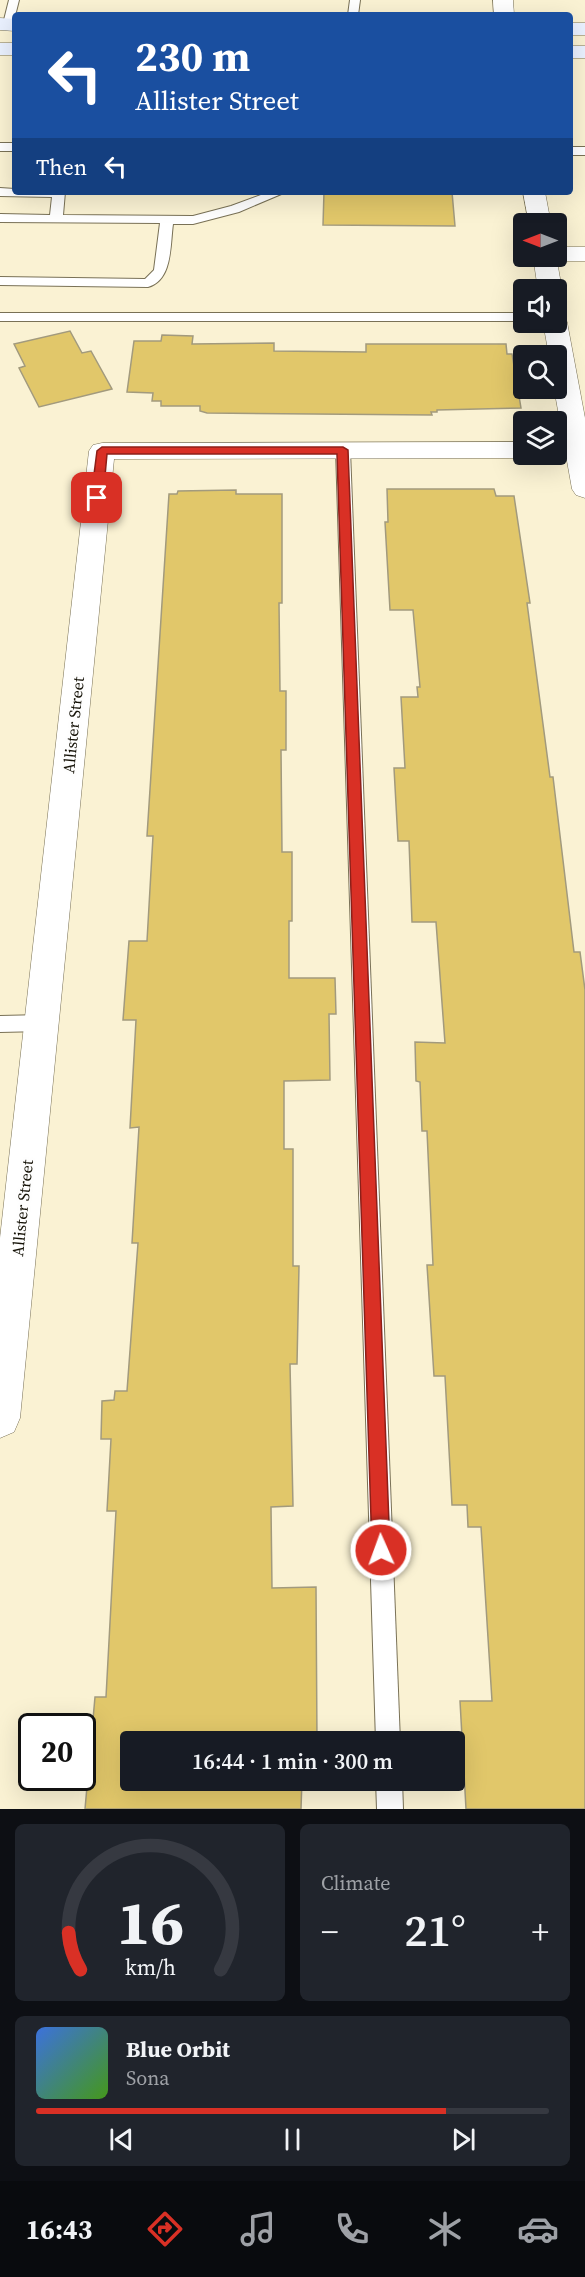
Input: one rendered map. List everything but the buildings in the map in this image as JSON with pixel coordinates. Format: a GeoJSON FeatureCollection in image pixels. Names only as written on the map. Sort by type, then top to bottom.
{"type":"FeatureCollection","features":[{"type":"Feature","properties":{"kind":"street"},"geometry":{"type":"LineString","coordinates":[[535,195],[538,213]]}},
{"type":"Feature","properties":{"kind":"street"},"geometry":{"type":"LineString","coordinates":[[567,254],[585,254]]}},
{"type":"Feature","properties":{"kind":"street"},"geometry":{"type":"LineString","coordinates":[[556,333],[563,411]]}},
{"type":"Feature","properties":{"kind":"street","name":"Allister Street"},"geometry":{"type":"LineString","coordinates":[[0,1418],[102,451],[513,450]]}},
{"type":"Feature","properties":{"kind":"street"},"geometry":{"type":"LineString","coordinates":[[567,450],[585,489]]}},
{"type":"Feature","properties":{"kind":"lane"},"geometry":{"type":"LineString","coordinates":[[8,24],[14,0]]}},
{"type":"Feature","properties":{"kind":"lane"},"geometry":{"type":"LineString","coordinates":[[56,219],[58,195]]}},
{"type":"Feature","properties":{"kind":"lane"},"geometry":{"type":"LineString","coordinates":[[0,218],[194,220],[272,195]]}},
{"type":"Feature","properties":{"kind":"lane"},"geometry":{"type":"LineString","coordinates":[[0,281],[148,283],[160,271],[167,221]]}},
{"type":"Feature","properties":{"kind":"lane"},"geometry":{"type":"LineString","coordinates":[[0,317],[513,317]]}},
{"type":"Feature","properties":{"kind":"lane"},"geometry":{"type":"LineString","coordinates":[[343,450],[388,1731]]}},
{"type":"Feature","properties":{"kind":"lane"},"geometry":{"type":"LineString","coordinates":[[0,1024],[42,1023]]}},
{"type":"Feature","properties":{"kind":"lane"},"geometry":{"type":"LineString","coordinates":[[389,1791],[390,1809]]}},
{"type":"Feature","properties":{"kind":"route"},"geometry":{"type":"LineString","coordinates":[[97,498],[102,451],[343,450],[381,1550]]}}]}
